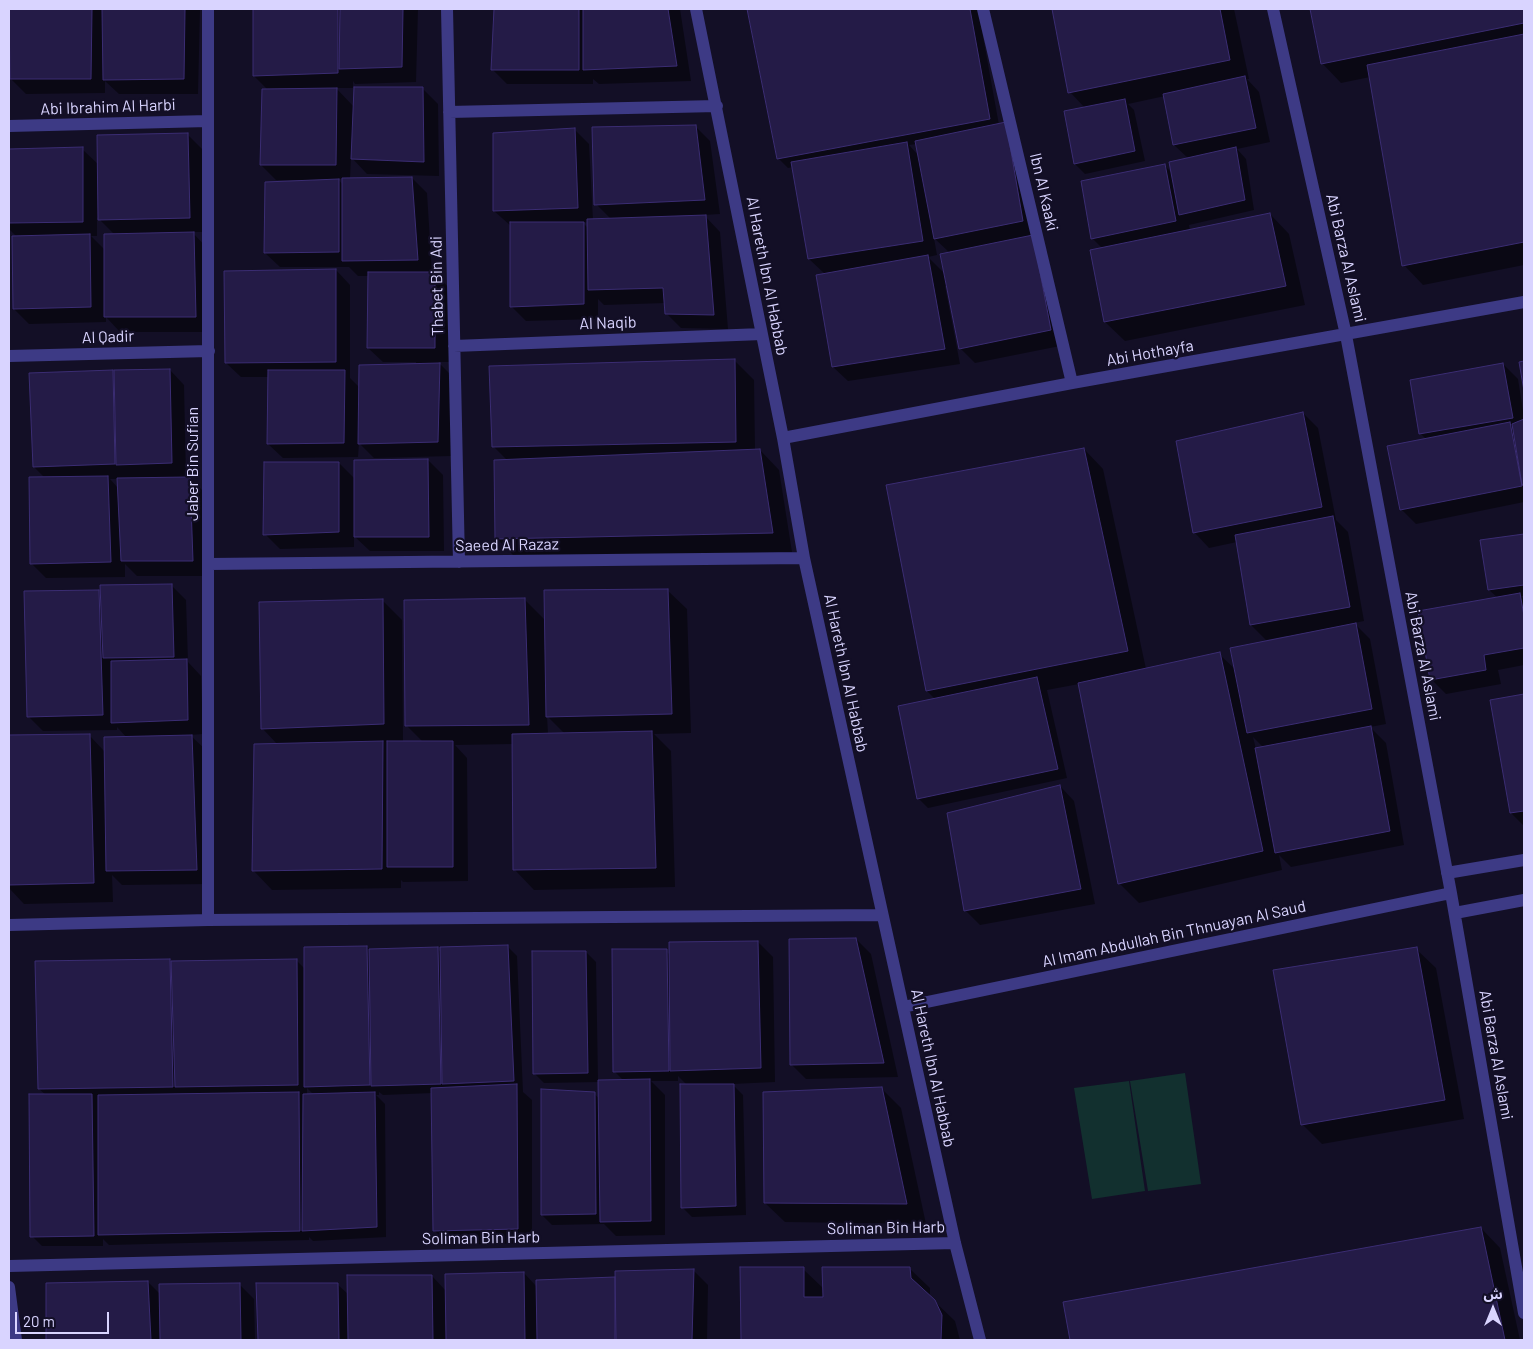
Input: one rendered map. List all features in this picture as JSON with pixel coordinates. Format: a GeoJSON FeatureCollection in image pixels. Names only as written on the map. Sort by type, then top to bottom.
{"type":"FeatureCollection","features":[{"type":"Feature","properties":{"kind":"street","name":"Jaber Bin Sufian"},"geometry":{"type":"LineString","coordinates":[[208,9],[208,920]]}},
{"type":"Feature","properties":{"kind":"street","name":"Thabet Bin Adi"},"geometry":{"type":"LineString","coordinates":[[447,9],[459,562]]}},
{"type":"Feature","properties":{"kind":"street","name":"Al Hareth Ibn Al Habbab"},"geometry":{"type":"LineString","coordinates":[[696,9],[783,438],[804,558],[955,1243],[980,1340]]}},
{"type":"Feature","properties":{"kind":"street","name":"Ibn Al Kaaki"},"geometry":{"type":"LineString","coordinates":[[984,9],[1072,383]]}},
{"type":"Feature","properties":{"kind":"street","name":"Abi Barza Al Aslami"},"geometry":{"type":"LineString","coordinates":[[1273,9],[1346,335],[1455,913],[1524,1313]]}},
{"type":"Feature","properties":{"kind":"street"},"geometry":{"type":"LineString","coordinates":[[449,112],[717,106]]}},
{"type":"Feature","properties":{"kind":"street","name":"Abi Ibrahim Al Harbi"},"geometry":{"type":"LineString","coordinates":[[9,126],[208,121]]}},
{"type":"Feature","properties":{"kind":"street","name":"Abi Hothayfa"},"geometry":{"type":"LineString","coordinates":[[783,438],[1072,383],[1524,302]]}},
{"type":"Feature","properties":{"kind":"street","name":"Al Naqib"},"geometry":{"type":"LineString","coordinates":[[454,346],[762,334]]}},
{"type":"Feature","properties":{"kind":"street","name":"Al Qadir"},"geometry":{"type":"LineString","coordinates":[[9,356],[209,351]]}},
{"type":"Feature","properties":{"kind":"street","name":"Saeed Al Razaz"},"geometry":{"type":"LineString","coordinates":[[209,564],[804,558]]}},
{"type":"Feature","properties":{"kind":"street"},"geometry":{"type":"LineString","coordinates":[[1447,872],[1524,860]]}},
{"type":"Feature","properties":{"kind":"street","name":"Al Imam Abdullah Bin Thnuayan Al Saud"},"geometry":{"type":"LineString","coordinates":[[903,1007],[1451,893]]}},
{"type":"Feature","properties":{"kind":"street"},"geometry":{"type":"LineString","coordinates":[[1455,913],[1524,900]]}},
{"type":"Feature","properties":{"kind":"street"},"geometry":{"type":"LineString","coordinates":[[9,925],[208,920],[882,915]]}},
{"type":"Feature","properties":{"kind":"street","name":"Soliman Bin Harb"},"geometry":{"type":"LineString","coordinates":[[9,1266],[955,1243]]}},
{"type":"Feature","properties":{"kind":"street"},"geometry":{"type":"LineString","coordinates":[[9,1287],[16,1340]]}},
{"type":"Feature","properties":{"kind":"green space"},"geometry":{"type":"Polygon","coordinates":[[[1185,1073],[1201,1184],[1148,1191],[1130,1081],[1185,1073]]]}},
{"type":"Feature","properties":{"kind":"green space"},"geometry":{"type":"Polygon","coordinates":[[[1129,1081],[1145,1191],[1092,1199],[1074,1088],[1129,1081]]]}},
{"type":"Feature","properties":{"kind":"building"},"geometry":{"type":"Polygon","coordinates":[[[9,9],[92,9],[91,79],[10,79],[9,9]]]}},
{"type":"Feature","properties":{"kind":"building"},"geometry":{"type":"Polygon","coordinates":[[[102,9],[185,9],[184,79],[103,80],[102,9]]]}},
{"type":"Feature","properties":{"kind":"building"},"geometry":{"type":"Polygon","coordinates":[[[253,9],[338,9],[338,73],[253,76],[253,9]]]}},
{"type":"Feature","properties":{"kind":"building"},"geometry":{"type":"Polygon","coordinates":[[[340,9],[403,9],[402,67],[339,69],[340,9]]]}},
{"type":"Feature","properties":{"kind":"building"},"geometry":{"type":"Polygon","coordinates":[[[494,9],[579,9],[579,70],[491,70],[494,9]]]}},
{"type":"Feature","properties":{"kind":"building"},"geometry":{"type":"Polygon","coordinates":[[[583,9],[668,9],[677,66],[583,70],[583,9]]]}},
{"type":"Feature","properties":{"kind":"building"},"geometry":{"type":"Polygon","coordinates":[[[747,9],[970,9],[990,119],[777,159],[747,9]]]}},
{"type":"Feature","properties":{"kind":"building"},"geometry":{"type":"Polygon","coordinates":[[[1052,9],[1220,9],[1230,60],[1068,93],[1052,9]]]}},
{"type":"Feature","properties":{"kind":"building"},"geometry":{"type":"Polygon","coordinates":[[[1310,9],[1524,9],[1524,23],[1321,64],[1310,9]]]}},
{"type":"Feature","properties":{"kind":"building"},"geometry":{"type":"Polygon","coordinates":[[[1524,34],[1524,242],[1402,266],[1367,65],[1524,34]]]}},
{"type":"Feature","properties":{"kind":"building"},"geometry":{"type":"Polygon","coordinates":[[[1245,76],[1256,128],[1173,145],[1163,94],[1245,76]]]}},
{"type":"Feature","properties":{"kind":"building"},"geometry":{"type":"Polygon","coordinates":[[[354,87],[423,87],[424,162],[351,159],[354,87]]]}},
{"type":"Feature","properties":{"kind":"building"},"geometry":{"type":"Polygon","coordinates":[[[337,88],[336,165],[260,165],[262,89],[337,88]]]}},
{"type":"Feature","properties":{"kind":"building"},"geometry":{"type":"Polygon","coordinates":[[[1125,99],[1135,151],[1074,164],[1064,111],[1125,99]]]}},
{"type":"Feature","properties":{"kind":"building"},"geometry":{"type":"Polygon","coordinates":[[[1006,122],[1023,221],[934,239],[915,141],[1006,122]]]}},
{"type":"Feature","properties":{"kind":"building"},"geometry":{"type":"Polygon","coordinates":[[[696,125],[705,200],[594,205],[592,127],[696,125]]]}},
{"type":"Feature","properties":{"kind":"building"},"geometry":{"type":"Polygon","coordinates":[[[575,128],[578,208],[493,211],[493,133],[575,128]]]}},
{"type":"Feature","properties":{"kind":"building"},"geometry":{"type":"Polygon","coordinates":[[[188,133],[190,218],[98,220],[97,135],[188,133]]]}},
{"type":"Feature","properties":{"kind":"building"},"geometry":{"type":"Polygon","coordinates":[[[907,142],[923,241],[808,259],[791,162],[907,142]]]}},
{"type":"Feature","properties":{"kind":"building"},"geometry":{"type":"Polygon","coordinates":[[[83,147],[83,222],[9,223],[9,149],[83,147]]]}},
{"type":"Feature","properties":{"kind":"building"},"geometry":{"type":"Polygon","coordinates":[[[1236,147],[1245,200],[1179,215],[1169,162],[1236,147]]]}},
{"type":"Feature","properties":{"kind":"building"},"geometry":{"type":"Polygon","coordinates":[[[1165,164],[1176,221],[1091,239],[1081,181],[1165,164]]]}},
{"type":"Feature","properties":{"kind":"building"},"geometry":{"type":"Polygon","coordinates":[[[412,177],[418,260],[342,261],[342,178],[412,177]]]}},
{"type":"Feature","properties":{"kind":"building"},"geometry":{"type":"Polygon","coordinates":[[[339,179],[339,252],[264,253],[265,182],[339,179]]]}},
{"type":"Feature","properties":{"kind":"building"},"geometry":{"type":"Polygon","coordinates":[[[1270,213],[1286,286],[1104,322],[1090,250],[1270,213]]]}},
{"type":"Feature","properties":{"kind":"building"},"geometry":{"type":"Polygon","coordinates":[[[706,215],[714,315],[665,314],[663,288],[588,290],[587,219],[706,215]]]}},
{"type":"Feature","properties":{"kind":"building"},"geometry":{"type":"Polygon","coordinates":[[[510,222],[584,222],[584,304],[510,307],[510,222]]]}},
{"type":"Feature","properties":{"kind":"building"},"geometry":{"type":"Polygon","coordinates":[[[194,232],[196,317],[104,317],[104,234],[194,232]]]}},
{"type":"Feature","properties":{"kind":"building"},"geometry":{"type":"Polygon","coordinates":[[[90,234],[91,307],[13,309],[12,236],[90,234]]]}},
{"type":"Feature","properties":{"kind":"building"},"geometry":{"type":"Polygon","coordinates":[[[1033,235],[1051,330],[959,349],[940,254],[1033,235]]]}},
{"type":"Feature","properties":{"kind":"building"},"geometry":{"type":"Polygon","coordinates":[[[928,255],[945,349],[832,367],[816,275],[928,255]]]}},
{"type":"Feature","properties":{"kind":"building"},"geometry":{"type":"Polygon","coordinates":[[[336,269],[336,362],[225,363],[224,271],[336,269]]]}},
{"type":"Feature","properties":{"kind":"building"},"geometry":{"type":"Polygon","coordinates":[[[368,272],[435,272],[435,348],[367,348],[368,272]]]}},
{"type":"Feature","properties":{"kind":"building"},"geometry":{"type":"Polygon","coordinates":[[[735,359],[736,442],[492,447],[489,366],[735,359]]]}},
{"type":"Feature","properties":{"kind":"building"},"geometry":{"type":"Polygon","coordinates":[[[1524,361],[1524,391],[1519,362],[1524,361]]]}},
{"type":"Feature","properties":{"kind":"building"},"geometry":{"type":"Polygon","coordinates":[[[440,363],[438,442],[358,444],[359,365],[440,363]]]}},
{"type":"Feature","properties":{"kind":"building"},"geometry":{"type":"Polygon","coordinates":[[[1503,363],[1513,418],[1419,434],[1410,380],[1503,363]]]}},
{"type":"Feature","properties":{"kind":"building"},"geometry":{"type":"Polygon","coordinates":[[[170,369],[172,463],[116,465],[114,370],[170,369]]]}},
{"type":"Feature","properties":{"kind":"building"},"geometry":{"type":"Polygon","coordinates":[[[113,370],[115,464],[33,467],[29,373],[113,370]]]}},
{"type":"Feature","properties":{"kind":"building"},"geometry":{"type":"Polygon","coordinates":[[[268,370],[345,370],[344,443],[267,444],[268,370]]]}},
{"type":"Feature","properties":{"kind":"building"},"geometry":{"type":"Polygon","coordinates":[[[1303,412],[1322,507],[1193,533],[1176,441],[1303,412]]]}},
{"type":"Feature","properties":{"kind":"building"},"geometry":{"type":"Polygon","coordinates":[[[1524,419],[1524,485],[1522,485],[1512,424],[1524,419]]]}},
{"type":"Feature","properties":{"kind":"building"},"geometry":{"type":"Polygon","coordinates":[[[1510,422],[1522,486],[1400,510],[1387,446],[1510,422]]]}},
{"type":"Feature","properties":{"kind":"building"},"geometry":{"type":"Polygon","coordinates":[[[1084,448],[1128,651],[926,691],[886,485],[1084,448]]]}},
{"type":"Feature","properties":{"kind":"building"},"geometry":{"type":"Polygon","coordinates":[[[760,449],[773,533],[495,539],[494,460],[760,449]]]}},
{"type":"Feature","properties":{"kind":"building"},"geometry":{"type":"Polygon","coordinates":[[[428,459],[429,537],[354,537],[354,460],[428,459]]]}},
{"type":"Feature","properties":{"kind":"building"},"geometry":{"type":"Polygon","coordinates":[[[264,462],[339,462],[339,532],[263,535],[264,462]]]}},
{"type":"Feature","properties":{"kind":"building"},"geometry":{"type":"Polygon","coordinates":[[[108,476],[111,562],[30,564],[29,477],[108,476]]]}},
{"type":"Feature","properties":{"kind":"building"},"geometry":{"type":"Polygon","coordinates":[[[190,477],[193,561],[121,561],[117,478],[190,477]]]}},
{"type":"Feature","properties":{"kind":"building"},"geometry":{"type":"Polygon","coordinates":[[[1333,516],[1350,607],[1250,625],[1235,535],[1333,516]]]}},
{"type":"Feature","properties":{"kind":"building"},"geometry":{"type":"Polygon","coordinates":[[[1524,534],[1524,585],[1488,590],[1480,540],[1524,534]]]}},
{"type":"Feature","properties":{"kind":"building"},"geometry":{"type":"Polygon","coordinates":[[[172,584],[174,657],[103,658],[100,585],[172,584]]]}},
{"type":"Feature","properties":{"kind":"building"},"geometry":{"type":"Polygon","coordinates":[[[668,589],[672,714],[546,717],[544,590],[668,589]]]}},
{"type":"Feature","properties":{"kind":"building"},"geometry":{"type":"Polygon","coordinates":[[[99,590],[103,715],[27,717],[24,591],[99,590]]]}},
{"type":"Feature","properties":{"kind":"building"},"geometry":{"type":"Polygon","coordinates":[[[1520,593],[1524,616],[1524,648],[1484,655],[1486,670],[1430,680],[1418,611],[1520,593]]]}},
{"type":"Feature","properties":{"kind":"building"},"geometry":{"type":"Polygon","coordinates":[[[525,598],[529,725],[405,726],[404,600],[525,598]]]}},
{"type":"Feature","properties":{"kind":"building"},"geometry":{"type":"Polygon","coordinates":[[[383,599],[384,724],[261,729],[259,602],[383,599]]]}},
{"type":"Feature","properties":{"kind":"building"},"geometry":{"type":"Polygon","coordinates":[[[1356,623],[1372,709],[1247,733],[1230,648],[1356,623]]]}},
{"type":"Feature","properties":{"kind":"building"},"geometry":{"type":"Polygon","coordinates":[[[1220,652],[1263,851],[1118,884],[1078,683],[1220,652]]]}},
{"type":"Feature","properties":{"kind":"building"},"geometry":{"type":"Polygon","coordinates":[[[187,659],[188,720],[111,723],[111,661],[187,659]]]}},
{"type":"Feature","properties":{"kind":"building"},"geometry":{"type":"Polygon","coordinates":[[[1037,677],[1058,769],[917,799],[898,706],[1037,677]]]}},
{"type":"Feature","properties":{"kind":"building"},"geometry":{"type":"Polygon","coordinates":[[[1524,694],[1524,811],[1510,813],[1490,700],[1524,694]]]}},
{"type":"Feature","properties":{"kind":"building"},"geometry":{"type":"Polygon","coordinates":[[[1371,726],[1390,831],[1275,853],[1255,748],[1371,726]]]}},
{"type":"Feature","properties":{"kind":"building"},"geometry":{"type":"Polygon","coordinates":[[[652,731],[656,868],[513,870],[512,734],[652,731]]]}},
{"type":"Feature","properties":{"kind":"building"},"geometry":{"type":"Polygon","coordinates":[[[90,734],[94,883],[9,885],[9,735],[90,734]]]}},
{"type":"Feature","properties":{"kind":"building"},"geometry":{"type":"Polygon","coordinates":[[[192,735],[197,870],[106,871],[104,737],[192,735]]]}},
{"type":"Feature","properties":{"kind":"building"},"geometry":{"type":"Polygon","coordinates":[[[383,741],[382,869],[252,871],[254,744],[383,741]]]}},
{"type":"Feature","properties":{"kind":"building"},"geometry":{"type":"Polygon","coordinates":[[[387,741],[453,741],[453,867],[387,867],[387,741]]]}},
{"type":"Feature","properties":{"kind":"building"},"geometry":{"type":"Polygon","coordinates":[[[1060,785],[1081,889],[964,911],[947,813],[1060,785]]]}},
{"type":"Feature","properties":{"kind":"building"},"geometry":{"type":"Polygon","coordinates":[[[856,938],[884,1063],[790,1065],[789,939],[856,938]]]}},
{"type":"Feature","properties":{"kind":"building"},"geometry":{"type":"Polygon","coordinates":[[[758,941],[761,1068],[670,1071],[669,942],[758,941]]]}},
{"type":"Feature","properties":{"kind":"building"},"geometry":{"type":"Polygon","coordinates":[[[508,945],[514,1081],[442,1084],[440,947],[508,945]]]}},
{"type":"Feature","properties":{"kind":"building"},"geometry":{"type":"Polygon","coordinates":[[[367,946],[370,1085],[304,1087],[304,947],[367,946]]]}},
{"type":"Feature","properties":{"kind":"building"},"geometry":{"type":"Polygon","coordinates":[[[438,947],[441,1084],[371,1086],[369,949],[438,947]]]}},
{"type":"Feature","properties":{"kind":"building"},"geometry":{"type":"Polygon","coordinates":[[[1417,947],[1445,1100],[1301,1125],[1273,970],[1417,947]]]}},
{"type":"Feature","properties":{"kind":"building"},"geometry":{"type":"Polygon","coordinates":[[[612,949],[667,949],[669,1071],[613,1072],[612,949]]]}},
{"type":"Feature","properties":{"kind":"building"},"geometry":{"type":"Polygon","coordinates":[[[532,951],[586,951],[588,1073],[533,1074],[532,951]]]}},
{"type":"Feature","properties":{"kind":"building"},"geometry":{"type":"Polygon","coordinates":[[[170,959],[173,1087],[38,1089],[35,961],[170,959]]]}},
{"type":"Feature","properties":{"kind":"building"},"geometry":{"type":"Polygon","coordinates":[[[297,959],[298,1085],[175,1087],[171,961],[297,959]]]}},
{"type":"Feature","properties":{"kind":"building"},"geometry":{"type":"Polygon","coordinates":[[[650,1079],[651,1221],[600,1222],[598,1080],[650,1079]]]}},
{"type":"Feature","properties":{"kind":"building"},"geometry":{"type":"Polygon","coordinates":[[[517,1084],[518,1229],[433,1231],[431,1088],[517,1084]]]}},
{"type":"Feature","properties":{"kind":"building"},"geometry":{"type":"Polygon","coordinates":[[[680,1084],[734,1084],[736,1206],[681,1208],[680,1084]]]}},
{"type":"Feature","properties":{"kind":"building"},"geometry":{"type":"Polygon","coordinates":[[[882,1087],[907,1204],[764,1203],[763,1092],[882,1087]]]}},
{"type":"Feature","properties":{"kind":"building"},"geometry":{"type":"Polygon","coordinates":[[[541,1089],[595,1092],[596,1214],[541,1215],[541,1089]]]}},
{"type":"Feature","properties":{"kind":"building"},"geometry":{"type":"Polygon","coordinates":[[[299,1092],[300,1231],[98,1235],[98,1095],[299,1092]]]}},
{"type":"Feature","properties":{"kind":"building"},"geometry":{"type":"Polygon","coordinates":[[[375,1092],[377,1227],[302,1231],[303,1094],[375,1092]]]}},
{"type":"Feature","properties":{"kind":"building"},"geometry":{"type":"Polygon","coordinates":[[[29,1094],[92,1094],[94,1236],[30,1237],[29,1094]]]}},
{"type":"Feature","properties":{"kind":"building"},"geometry":{"type":"Polygon","coordinates":[[[1481,1227],[1505,1340],[1070,1340],[1063,1302],[1481,1227]]]}},
{"type":"Feature","properties":{"kind":"building"},"geometry":{"type":"Polygon","coordinates":[[[740,1267],[804,1267],[804,1297],[823,1297],[822,1267],[910,1267],[911,1278],[935,1300],[942,1315],[941,1340],[741,1340],[740,1267]]]}},
{"type":"Feature","properties":{"kind":"building"},"geometry":{"type":"Polygon","coordinates":[[[694,1269],[692,1340],[616,1340],[615,1271],[694,1269]]]}},
{"type":"Feature","properties":{"kind":"building"},"geometry":{"type":"Polygon","coordinates":[[[524,1272],[525,1340],[446,1340],[445,1274],[524,1272]]]}},
{"type":"Feature","properties":{"kind":"building"},"geometry":{"type":"Polygon","coordinates":[[[347,1275],[432,1275],[433,1340],[348,1340],[347,1275]]]}},
{"type":"Feature","properties":{"kind":"building"},"geometry":{"type":"Polygon","coordinates":[[[615,1277],[615,1340],[537,1340],[536,1280],[615,1277]]]}},
{"type":"Feature","properties":{"kind":"building"},"geometry":{"type":"Polygon","coordinates":[[[148,1281],[151,1340],[46,1340],[46,1283],[148,1281]]]}},
{"type":"Feature","properties":{"kind":"building"},"geometry":{"type":"Polygon","coordinates":[[[240,1283],[241,1340],[160,1340],[159,1284],[240,1283]]]}},
{"type":"Feature","properties":{"kind":"building"},"geometry":{"type":"Polygon","coordinates":[[[256,1283],[338,1283],[339,1340],[258,1340],[256,1283]]]}}]}
